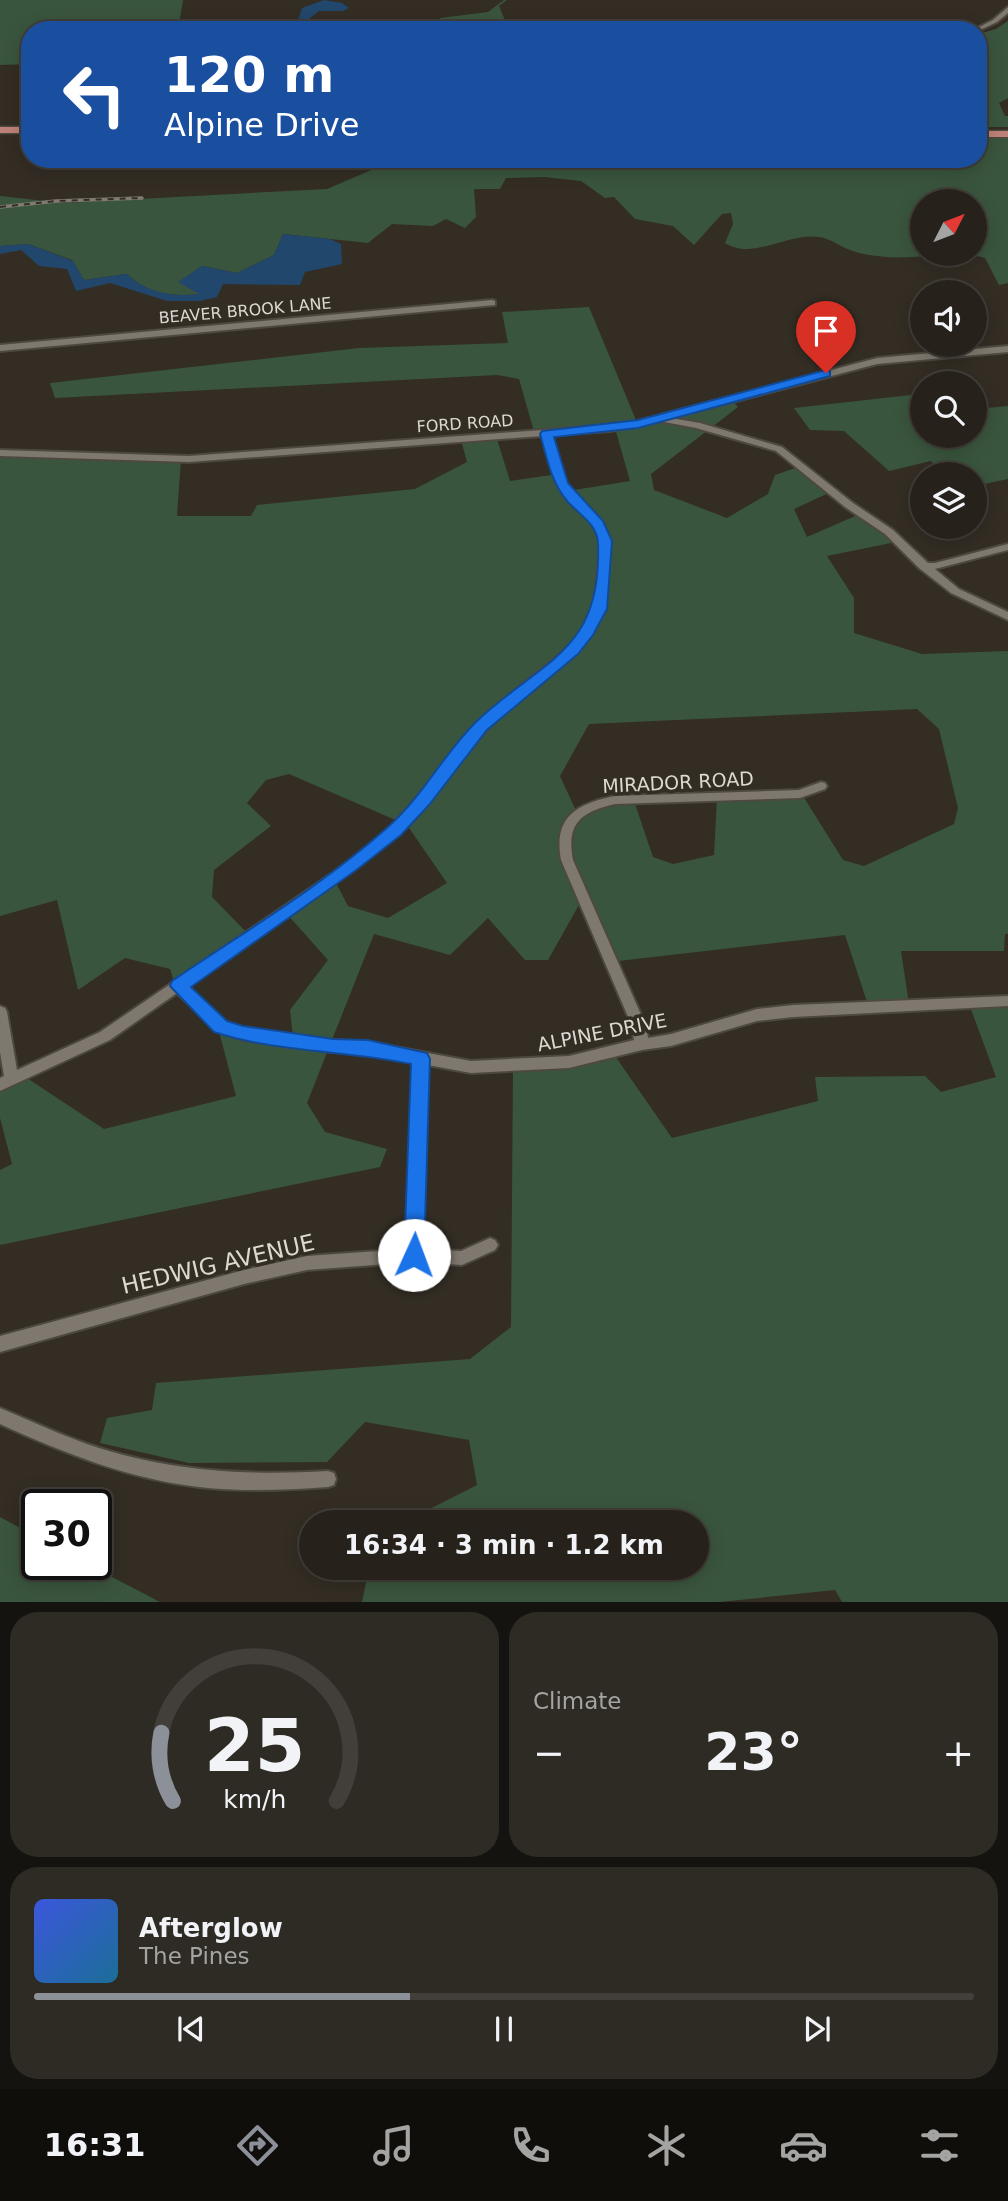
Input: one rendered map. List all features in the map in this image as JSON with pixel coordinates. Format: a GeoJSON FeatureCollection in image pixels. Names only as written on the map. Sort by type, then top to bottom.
{"type":"FeatureCollection","features":[{"type":"Feature","properties":{"kind":"main road"},"geometry":{"type":"LineString","coordinates":[[0,130],[21,130]]}},
{"type":"Feature","properties":{"kind":"main road"},"geometry":{"type":"LineString","coordinates":[[987,134],[1008,134]]}},
{"type":"Feature","properties":{"kind":"street"},"geometry":{"type":"LineString","coordinates":[[987,25],[1008,9]]}},
{"type":"Feature","properties":{"kind":"street","name":"BEAVER BROOK LANE"},"geometry":{"type":"LineString","coordinates":[[0,348],[492,303]]}},
{"type":"Feature","properties":{"kind":"street","name":"FORD ROAD"},"geometry":{"type":"LineString","coordinates":[[0,453],[189,459],[610,428],[652,420],[877,361],[1008,349]]}},
{"type":"Feature","properties":{"kind":"street"},"geometry":{"type":"LineString","coordinates":[[652,420],[697,425],[779,449],[849,505],[889,532],[923,566],[955,591],[1008,616]]}},
{"type":"Feature","properties":{"kind":"street"},"geometry":{"type":"LineString","coordinates":[[0,1012],[6,1083],[105,1036],[350,867],[395,830],[423,801],[481,726],[573,650],[588,632],[600,609],[606,541],[598,524],[561,483],[546,434]]}},
{"type":"Feature","properties":{"kind":"street"},"geometry":{"type":"LineString","coordinates":[[923,566],[936,566],[1008,547]]}},
{"type":"Feature","properties":{"kind":"street","name":"MIRADOR ROAD"},"geometry":{"type":"LineString","coordinates":[[642,1044],[639,1026],[566,860],[564,835],[571,820],[591,806],[615,800],[800,794],[821,786]]}},
{"type":"Feature","properties":{"kind":"street","name":"ALPINE DRIVE"},"geometry":{"type":"LineString","coordinates":[[178,986],[221,1027],[243,1034],[368,1048],[471,1067],[569,1062],[642,1044],[671,1040],[757,1015],[1008,1001]]}},
{"type":"Feature","properties":{"kind":"street"},"geometry":{"type":"LineString","coordinates":[[414,1255],[421,1059]]}},
{"type":"Feature","properties":{"kind":"street","name":"HEDWIG AVENUE"},"geometry":{"type":"LineString","coordinates":[[0,1344],[243,1277],[294,1266],[414,1255],[462,1258],[490,1245]]}},
{"type":"Feature","properties":{"kind":"street"},"geometry":{"type":"LineString","coordinates":[[0,1416],[55,1443],[97,1458],[174,1476],[263,1483],[328,1479]]}},
{"type":"Feature","properties":{"kind":"green space"},"geometry":{"type":"Polygon","coordinates":[[[0,0],[183,0],[180,21],[21,21],[21,64],[0,65],[0,0]]]}},
{"type":"Feature","properties":{"kind":"green space"},"geometry":{"type":"Polygon","coordinates":[[[507,0],[499,6],[505,20],[440,21],[440,18],[488,12],[507,0]]]}},
{"type":"Feature","properties":{"kind":"green space"},"geometry":{"type":"Polygon","coordinates":[[[1008,21],[1008,98],[999,103],[1005,116],[1008,116],[1008,127],[987,127],[987,32],[1008,21]]]}},
{"type":"Feature","properties":{"kind":"green space"},"geometry":{"type":"Polygon","coordinates":[[[987,135],[1008,135],[1008,283],[999,285],[987,262],[987,189],[910,189],[910,257],[889,257],[853,251],[819,237],[795,238],[759,248],[736,248],[725,243],[733,224],[731,213],[722,214],[694,245],[673,226],[635,219],[614,197],[605,198],[581,181],[544,177],[506,178],[500,189],[474,189],[476,217],[465,228],[446,219],[433,226],[392,224],[368,243],[283,234],[274,255],[237,273],[202,266],[179,282],[200,294],[180,295],[152,290],[127,274],[84,280],[72,260],[28,244],[0,246],[0,196],[63,203],[327,189],[376,168],[987,168],[987,135]]]}},
{"type":"Feature","properties":{"kind":"green space"},"geometry":{"type":"Polygon","coordinates":[[[589,307],[638,425],[731,399],[738,407],[651,474],[654,490],[727,518],[768,494],[775,475],[804,465],[833,491],[794,509],[807,537],[862,513],[901,541],[827,556],[854,598],[854,633],[922,654],[1008,651],[1008,934],[1005,934],[1004,951],[901,951],[909,1004],[868,1005],[845,935],[610,962],[584,896],[548,960],[525,960],[488,918],[450,955],[374,934],[307,1103],[325,1132],[387,1149],[380,1167],[0,1245],[0,1170],[12,1164],[0,1118],[0,1090],[27,1078],[104,1129],[236,1096],[217,1024],[293,1038],[290,1010],[328,960],[287,914],[334,879],[348,906],[388,918],[447,883],[407,825],[289,774],[266,780],[247,803],[271,826],[214,870],[212,897],[253,939],[177,992],[170,969],[125,958],[78,990],[57,900],[0,916],[0,454],[181,460],[177,516],[251,516],[257,505],[415,489],[467,462],[461,440],[496,436],[510,481],[558,474],[568,491],[630,481],[615,428],[535,435],[519,379],[497,375],[55,398],[50,383],[359,348],[508,343],[502,312],[589,307]],[[917,709],[589,724],[560,776],[578,815],[633,798],[653,857],[673,864],[714,855],[717,798],[803,796],[843,860],[864,866],[954,824],[958,808],[939,729],[917,709]]]}},
{"type":"Feature","properties":{"kind":"green space"},"geometry":{"type":"Polygon","coordinates":[[[910,395],[910,448],[987,448],[987,408],[1008,406],[1008,479],[987,483],[987,462],[910,462],[910,466],[889,471],[844,431],[810,430],[794,408],[910,395]]]}},
{"type":"Feature","properties":{"kind":"green space"},"geometry":{"type":"Polygon","coordinates":[[[1008,1002],[1008,1602],[842,1602],[835,1590],[720,1602],[362,1602],[367,1580],[709,1580],[709,1510],[428,1510],[477,1485],[469,1440],[365,1422],[327,1462],[189,1463],[100,1443],[107,1418],[152,1410],[156,1383],[470,1359],[511,1327],[513,1068],[613,1053],[672,1138],[818,1101],[815,1077],[925,1076],[941,1092],[996,1077],[969,1004],[1008,1002]]]}},
{"type":"Feature","properties":{"kind":"green space"},"geometry":{"type":"Polygon","coordinates":[[[0,1517],[21,1528],[21,1580],[112,1580],[112,1577],[160,1602],[0,1602],[0,1517]]]}},
{"type":"Feature","properties":{"kind":"water"},"geometry":{"type":"Polygon","coordinates":[[[324,0],[342,3],[349,8],[343,11],[319,11],[310,18],[311,21],[298,21],[302,8],[324,0]]]}},
{"type":"Feature","properties":{"kind":"water"},"geometry":{"type":"Polygon","coordinates":[[[283,234],[330,239],[341,244],[342,264],[305,272],[300,285],[223,284],[217,297],[200,301],[167,301],[110,283],[76,291],[67,269],[39,266],[21,250],[0,254],[0,246],[28,244],[73,261],[84,280],[127,274],[151,289],[189,295],[199,294],[178,282],[202,266],[237,273],[274,255],[283,234]]]}},
{"type":"Feature","properties":{"kind":"railway"},"geometry":{"type":"LineString","coordinates":[[0,207],[56,201],[142,198]]}},
{"type":"Feature","properties":{"kind":"route"},"geometry":{"type":"LineString","coordinates":[[414,1255],[421,1059],[368,1048],[243,1034],[221,1027],[178,986],[373,849],[423,801],[481,726],[573,650],[588,632],[600,609],[606,541],[598,524],[561,483],[546,434],[638,424],[826,373]]}}]}
